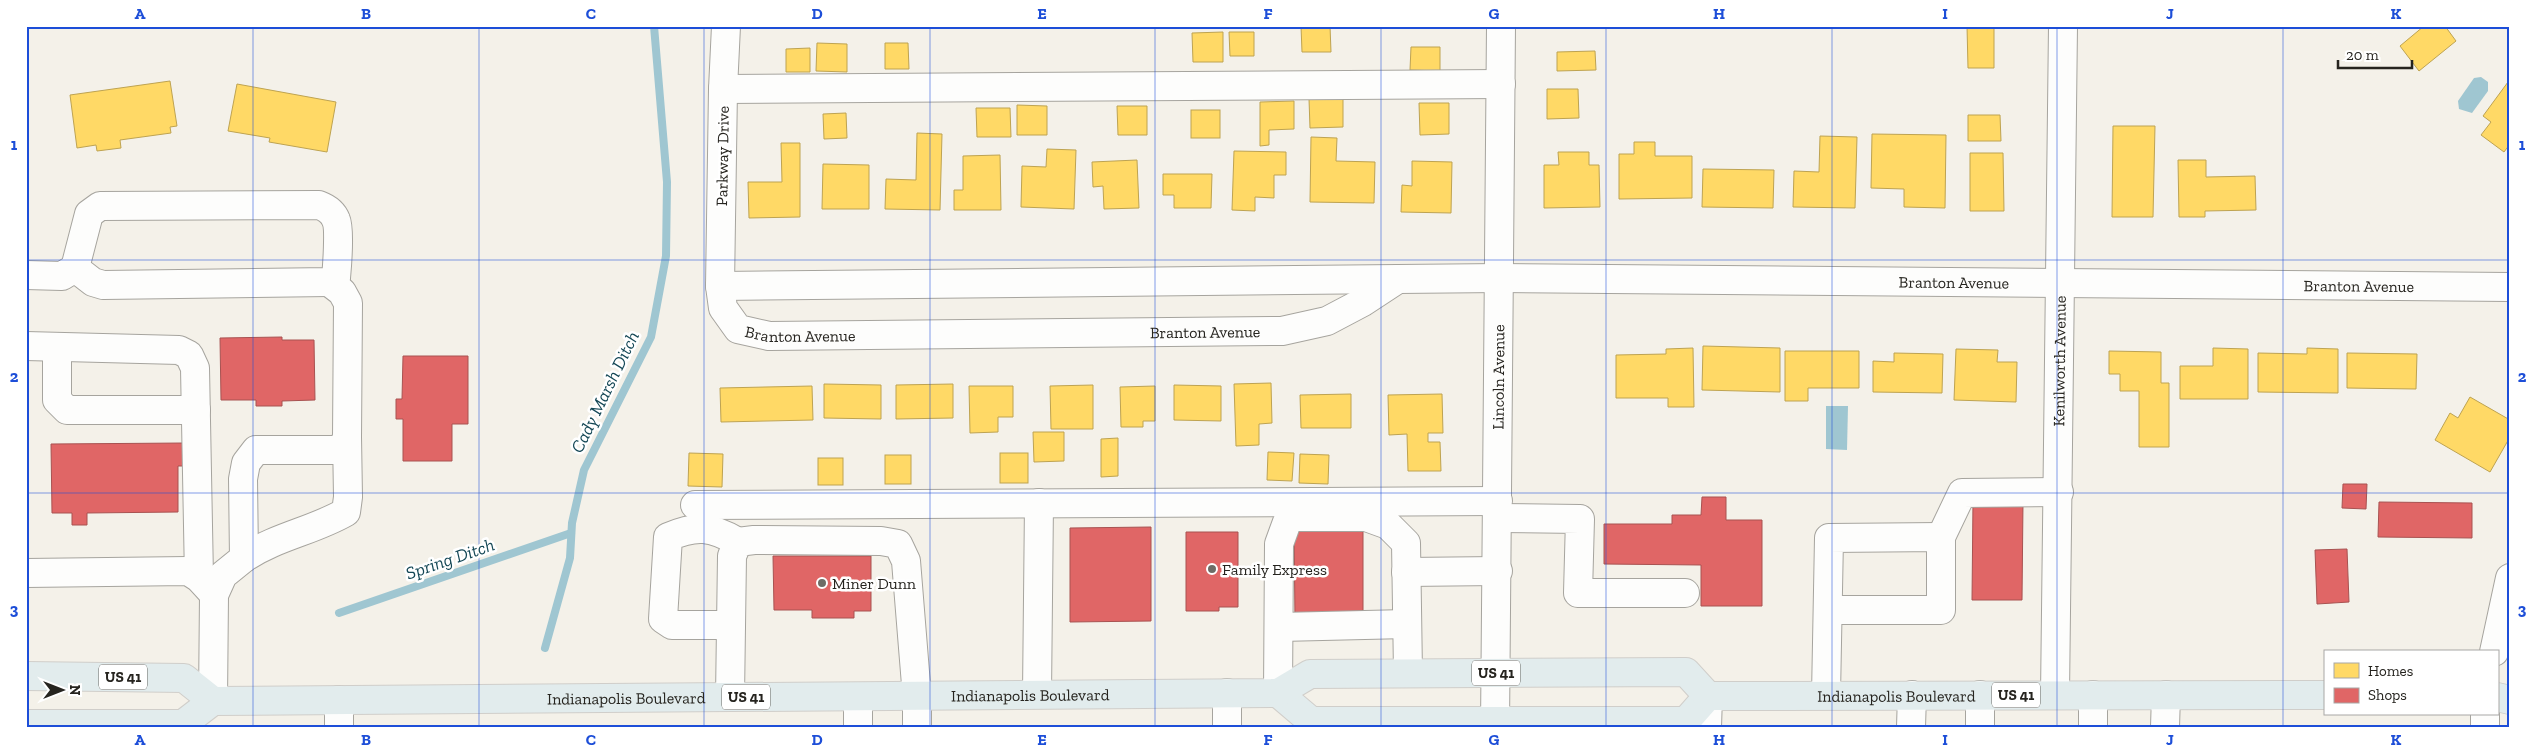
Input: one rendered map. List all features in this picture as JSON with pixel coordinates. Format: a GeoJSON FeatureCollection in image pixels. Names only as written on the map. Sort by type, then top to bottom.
{"type":"FeatureCollection","features":[{"type":"Feature","properties":{"kind":"highway","name":"US 41"},"geometry":{"type":"LineString","coordinates":[[1278,693],[1310,674],[1686,672],[1708,696]]}},
{"type":"Feature","properties":{"kind":"highway","name":"US 41"},"geometry":{"type":"LineString","coordinates":[[26,676],[184,678],[213,701]]}},
{"type":"Feature","properties":{"kind":"highway","name":"Indianapolis Boulevard"},"geometry":{"type":"LineString","coordinates":[[213,701],[1278,693]]}},
{"type":"Feature","properties":{"kind":"highway"},"geometry":{"type":"LineString","coordinates":[[1278,693],[1311,721],[1323,724],[1686,721],[1708,696]]}},
{"type":"Feature","properties":{"kind":"highway","name":"Indianapolis Boulevard"},"geometry":{"type":"LineString","coordinates":[[1708,696],[2324,695]]}},
{"type":"Feature","properties":{"kind":"highway"},"geometry":{"type":"LineString","coordinates":[[26,724],[183,725],[213,701]]}},
{"type":"Feature","properties":{"kind":"street","name":"Parkway Drive"},"geometry":{"type":"LineString","coordinates":[[720,286],[723,89],[726,26]]}},
{"type":"Feature","properties":{"kind":"street","name":"Lincoln Avenue"},"geometry":{"type":"LineString","coordinates":[[1495,724],[1498,571],[1501,26]]}},
{"type":"Feature","properties":{"kind":"street","name":"Kenilworth Avenue"},"geometry":{"type":"LineString","coordinates":[[2055,695],[2059,492],[2059,282],[2063,26]]}},
{"type":"Feature","properties":{"kind":"street"},"geometry":{"type":"LineString","coordinates":[[723,89],[1501,84]]}},
{"type":"Feature","properties":{"kind":"street"},"geometry":{"type":"LineString","coordinates":[[26,275],[62,276],[75,268],[89,214],[100,206],[319,205],[328,208],[337,221],[336,278],[330,282],[103,285],[94,282],[75,268]]}},
{"type":"Feature","properties":{"kind":"street","name":"Branton Avenue"},"geometry":{"type":"LineString","coordinates":[[1398,279],[1363,302],[1326,321],[1282,331],[769,336],[738,329],[723,308],[720,286],[1398,279],[1500,278],[2510,286]]}},
{"type":"Feature","properties":{"kind":"street"},"geometry":{"type":"LineString","coordinates":[[206,586],[264,544],[331,520],[346,512],[348,498],[348,302],[342,292],[330,282]]}},
{"type":"Feature","properties":{"kind":"street"},"geometry":{"type":"LineString","coordinates":[[26,346],[179,350],[189,355],[195,368],[213,701]]}},
{"type":"Feature","properties":{"kind":"street"},"geometry":{"type":"LineString","coordinates":[[57,347],[57,400],[67,410],[196,410]]}},
{"type":"Feature","properties":{"kind":"street"},"geometry":{"type":"LineString","coordinates":[[244,558],[243,479],[246,464],[256,450],[342,450],[347,437]]}},
{"type":"Feature","properties":{"kind":"street"},"geometry":{"type":"LineString","coordinates":[[1829,610],[1941,610],[1941,537],[1962,493],[2059,492]]}},
{"type":"Feature","properties":{"kind":"street"},"geometry":{"type":"LineString","coordinates":[[1038,694],[1039,503]]}},
{"type":"Feature","properties":{"kind":"street"},"geometry":{"type":"LineString","coordinates":[[695,505],[1039,503],[1498,510],[1580,519],[1578,593],[1685,593]]}},
{"type":"Feature","properties":{"kind":"street"},"geometry":{"type":"LineString","coordinates":[[1278,693],[1280,627],[1279,544],[1287,522],[1294,517],[1366,517],[1388,525],[1406,542],[1408,674]]}},
{"type":"Feature","properties":{"kind":"street"},"geometry":{"type":"LineString","coordinates":[[731,625],[672,625],[662,619],[668,537],[688,528],[720,531],[738,542],[754,540],[881,541],[898,544],[906,561],[917,697],[917,727]]}},
{"type":"Feature","properties":{"kind":"street"},"geometry":{"type":"LineString","coordinates":[[1826,695],[1829,538],[1941,537]]}},
{"type":"Feature","properties":{"kind":"street"},"geometry":{"type":"LineString","coordinates":[[730,697],[732,556],[738,542]]}},
{"type":"Feature","properties":{"kind":"street"},"geometry":{"type":"LineString","coordinates":[[26,573],[188,571],[206,586]]}},
{"type":"Feature","properties":{"kind":"street"},"geometry":{"type":"LineString","coordinates":[[1406,572],[1498,571]]}},
{"type":"Feature","properties":{"kind":"street"},"geometry":{"type":"LineString","coordinates":[[2495,650],[2505,616],[2510,578]]}},
{"type":"Feature","properties":{"kind":"street"},"geometry":{"type":"LineString","coordinates":[[1280,627],[1407,624]]}},
{"type":"Feature","properties":{"kind":"street"},"geometry":{"type":"LineString","coordinates":[[1227,693],[1227,727]]}},
{"type":"Feature","properties":{"kind":"street"},"geometry":{"type":"LineString","coordinates":[[1911,727],[1912,695]]}},
{"type":"Feature","properties":{"kind":"street"},"geometry":{"type":"LineString","coordinates":[[1980,695],[1980,727]]}},
{"type":"Feature","properties":{"kind":"street"},"geometry":{"type":"LineString","coordinates":[[2092,695],[2093,727]]}},
{"type":"Feature","properties":{"kind":"street"},"geometry":{"type":"LineString","coordinates":[[2165,727],[2166,695]]}},
{"type":"Feature","properties":{"kind":"street"},"geometry":{"type":"LineString","coordinates":[[1707,727],[1708,696]]}},
{"type":"Feature","properties":{"kind":"street"},"geometry":{"type":"LineString","coordinates":[[858,697],[858,727]]}},
{"type":"Feature","properties":{"kind":"street"},"geometry":{"type":"LineString","coordinates":[[339,700],[339,727]]}},
{"type":"Feature","properties":{"kind":"water"},"geometry":{"type":"Polygon","coordinates":[[[2481,77],[2488,82],[2488,91],[2472,113],[2459,109],[2458,101],[2474,78],[2481,77]]]}},
{"type":"Feature","properties":{"kind":"water"},"geometry":{"type":"Polygon","coordinates":[[[1826,406],[1848,406],[1847,450],[1826,449],[1826,406]]]}},
{"type":"Feature","properties":{"kind":"building: Homes"},"geometry":{"type":"Polygon","coordinates":[[[1301,26],[1330,26],[1331,52],[1302,52],[1301,26]]]}},
{"type":"Feature","properties":{"kind":"building: Homes"},"geometry":{"type":"Polygon","coordinates":[[[1967,26],[1994,26],[1994,68],[1968,68],[1967,26]]]}},
{"type":"Feature","properties":{"kind":"building: Homes"},"geometry":{"type":"Polygon","coordinates":[[[2424,26],[2445,26],[2456,41],[2419,71],[2400,46],[2424,26]]]}},
{"type":"Feature","properties":{"kind":"building: Homes"},"geometry":{"type":"Polygon","coordinates":[[[1223,32],[1223,62],[1193,62],[1192,33],[1223,32]]]}},
{"type":"Feature","properties":{"kind":"building: Homes"},"geometry":{"type":"Polygon","coordinates":[[[1229,32],[1254,32],[1254,56],[1230,56],[1229,32]]]}},
{"type":"Feature","properties":{"kind":"building: Homes"},"geometry":{"type":"Polygon","coordinates":[[[817,43],[847,44],[847,72],[816,71],[817,43]]]}},
{"type":"Feature","properties":{"kind":"building: Homes"},"geometry":{"type":"Polygon","coordinates":[[[885,43],[908,43],[909,69],[885,69],[885,43]]]}},
{"type":"Feature","properties":{"kind":"building: Homes"},"geometry":{"type":"Polygon","coordinates":[[[1411,47],[1440,47],[1440,71],[1410,70],[1411,47]]]}},
{"type":"Feature","properties":{"kind":"building: Homes"},"geometry":{"type":"Polygon","coordinates":[[[810,48],[810,72],[786,72],[786,49],[810,48]]]}},
{"type":"Feature","properties":{"kind":"building: Homes"},"geometry":{"type":"Polygon","coordinates":[[[1595,51],[1596,70],[1557,71],[1557,52],[1595,51]]]}},
{"type":"Feature","properties":{"kind":"building: Homes"},"geometry":{"type":"Polygon","coordinates":[[[170,81],[177,126],[170,127],[171,133],[120,140],[121,148],[97,151],[96,145],[77,148],[70,95],[170,81]]]}},
{"type":"Feature","properties":{"kind":"building: Homes"},"geometry":{"type":"Polygon","coordinates":[[[2508,82],[2510,144],[2504,152],[2481,135],[2491,122],[2483,116],[2508,82]]]}},
{"type":"Feature","properties":{"kind":"building: Homes"},"geometry":{"type":"Polygon","coordinates":[[[237,84],[336,102],[327,152],[269,142],[270,138],[228,131],[237,84]]]}},
{"type":"Feature","properties":{"kind":"building: Homes"},"geometry":{"type":"Polygon","coordinates":[[[1547,89],[1578,89],[1579,118],[1547,119],[1547,89]]]}},
{"type":"Feature","properties":{"kind":"building: Homes"},"geometry":{"type":"Polygon","coordinates":[[[1343,98],[1343,127],[1310,128],[1309,99],[1343,98]]]}},
{"type":"Feature","properties":{"kind":"building: Homes"},"geometry":{"type":"Polygon","coordinates":[[[1294,101],[1294,129],[1269,130],[1269,145],[1260,146],[1260,102],[1294,101]]]}},
{"type":"Feature","properties":{"kind":"building: Homes"},"geometry":{"type":"Polygon","coordinates":[[[1419,103],[1449,103],[1449,134],[1420,135],[1419,103]]]}},
{"type":"Feature","properties":{"kind":"building: Homes"},"geometry":{"type":"Polygon","coordinates":[[[1017,105],[1047,106],[1047,135],[1017,135],[1017,105]]]}},
{"type":"Feature","properties":{"kind":"building: Homes"},"geometry":{"type":"Polygon","coordinates":[[[1117,106],[1147,106],[1147,135],[1118,135],[1117,106]]]}},
{"type":"Feature","properties":{"kind":"building: Homes"},"geometry":{"type":"Polygon","coordinates":[[[976,108],[1010,108],[1011,137],[977,137],[976,108]]]}},
{"type":"Feature","properties":{"kind":"building: Homes"},"geometry":{"type":"Polygon","coordinates":[[[1191,110],[1220,110],[1220,138],[1191,138],[1191,110]]]}},
{"type":"Feature","properties":{"kind":"building: Homes"},"geometry":{"type":"Polygon","coordinates":[[[846,113],[847,138],[824,139],[823,114],[846,113]]]}},
{"type":"Feature","properties":{"kind":"building: Homes"},"geometry":{"type":"Polygon","coordinates":[[[1968,115],[2000,115],[2001,141],[1968,141],[1968,115]]]}},
{"type":"Feature","properties":{"kind":"building: Homes"},"geometry":{"type":"Polygon","coordinates":[[[2113,126],[2155,126],[2153,217],[2112,217],[2113,126]]]}},
{"type":"Feature","properties":{"kind":"building: Homes"},"geometry":{"type":"Polygon","coordinates":[[[917,133],[942,134],[940,210],[885,209],[886,179],[916,180],[917,133]]]}},
{"type":"Feature","properties":{"kind":"building: Homes"},"geometry":{"type":"Polygon","coordinates":[[[1872,134],[1946,135],[1945,208],[1904,207],[1904,189],[1871,188],[1872,134]]]}},
{"type":"Feature","properties":{"kind":"building: Homes"},"geometry":{"type":"Polygon","coordinates":[[[1820,136],[1857,137],[1855,208],[1793,207],[1794,171],[1819,172],[1820,136]]]}},
{"type":"Feature","properties":{"kind":"building: Homes"},"geometry":{"type":"Polygon","coordinates":[[[1311,137],[1337,138],[1336,161],[1375,162],[1374,203],[1310,202],[1311,137]]]}},
{"type":"Feature","properties":{"kind":"building: Homes"},"geometry":{"type":"Polygon","coordinates":[[[1634,142],[1655,142],[1655,156],[1692,156],[1692,198],[1619,199],[1619,154],[1634,154],[1634,142]]]}},
{"type":"Feature","properties":{"kind":"building: Homes"},"geometry":{"type":"Polygon","coordinates":[[[781,143],[800,143],[800,217],[749,218],[748,182],[782,182],[781,143]]]}},
{"type":"Feature","properties":{"kind":"building: Homes"},"geometry":{"type":"Polygon","coordinates":[[[1047,149],[1076,150],[1074,209],[1021,207],[1022,166],[1046,167],[1047,149]]]}},
{"type":"Feature","properties":{"kind":"building: Homes"},"geometry":{"type":"Polygon","coordinates":[[[1234,151],[1286,152],[1286,175],[1274,175],[1274,198],[1255,197],[1255,211],[1232,210],[1234,151]]]}},
{"type":"Feature","properties":{"kind":"building: Homes"},"geometry":{"type":"Polygon","coordinates":[[[1558,152],[1589,152],[1589,165],[1599,165],[1600,207],[1544,208],[1544,165],[1559,165],[1558,152]]]}},
{"type":"Feature","properties":{"kind":"building: Homes"},"geometry":{"type":"Polygon","coordinates":[[[1970,153],[2003,153],[2004,211],[1970,211],[1970,153]]]}},
{"type":"Feature","properties":{"kind":"building: Homes"},"geometry":{"type":"Polygon","coordinates":[[[1000,155],[1001,210],[954,210],[954,190],[963,190],[963,156],[1000,155]]]}},
{"type":"Feature","properties":{"kind":"building: Homes"},"geometry":{"type":"Polygon","coordinates":[[[1137,160],[1139,208],[1104,209],[1103,186],[1093,187],[1092,162],[1137,160]]]}},
{"type":"Feature","properties":{"kind":"building: Homes"},"geometry":{"type":"Polygon","coordinates":[[[2178,160],[2206,160],[2206,177],[2255,176],[2256,210],[2205,211],[2205,217],[2179,217],[2178,160]]]}},
{"type":"Feature","properties":{"kind":"building: Homes"},"geometry":{"type":"Polygon","coordinates":[[[1412,161],[1452,162],[1451,213],[1401,212],[1402,185],[1412,186],[1412,161]]]}},
{"type":"Feature","properties":{"kind":"building: Homes"},"geometry":{"type":"Polygon","coordinates":[[[823,164],[869,165],[869,209],[822,209],[823,164]]]}},
{"type":"Feature","properties":{"kind":"building: Homes"},"geometry":{"type":"Polygon","coordinates":[[[1703,169],[1774,170],[1773,208],[1702,207],[1703,169]]]}},
{"type":"Feature","properties":{"kind":"building: Homes"},"geometry":{"type":"Polygon","coordinates":[[[1163,174],[1212,174],[1211,208],[1174,208],[1174,195],[1163,195],[1163,174]]]}},
{"type":"Feature","properties":{"kind":"building: Homes"},"geometry":{"type":"Polygon","coordinates":[[[1703,346],[1780,348],[1780,392],[1702,390],[1703,346]]]}},
{"type":"Feature","properties":{"kind":"building: Homes"},"geometry":{"type":"Polygon","coordinates":[[[1693,348],[1694,407],[1668,407],[1668,398],[1616,398],[1616,355],[1666,354],[1666,349],[1693,348]]]}},
{"type":"Feature","properties":{"kind":"building: Homes"},"geometry":{"type":"Polygon","coordinates":[[[2213,348],[2248,349],[2248,399],[2180,399],[2180,366],[2213,366],[2213,348]]]}},
{"type":"Feature","properties":{"kind":"building: Homes"},"geometry":{"type":"Polygon","coordinates":[[[2307,348],[2338,349],[2338,393],[2258,392],[2258,353],[2307,354],[2307,348]]]}},
{"type":"Feature","properties":{"kind":"building: Homes"},"geometry":{"type":"Polygon","coordinates":[[[1956,349],[1998,350],[1997,362],[2017,362],[2016,402],[1954,400],[1956,349]]]}},
{"type":"Feature","properties":{"kind":"building: Homes"},"geometry":{"type":"Polygon","coordinates":[[[1785,351],[1859,351],[1859,388],[1808,388],[1808,401],[1785,401],[1785,351]]]}},
{"type":"Feature","properties":{"kind":"building: Homes"},"geometry":{"type":"Polygon","coordinates":[[[2109,351],[2161,352],[2161,383],[2169,383],[2169,447],[2139,447],[2139,391],[2120,391],[2120,374],[2109,374],[2109,351]]]}},
{"type":"Feature","properties":{"kind":"building: Homes"},"geometry":{"type":"Polygon","coordinates":[[[1894,353],[1943,354],[1942,393],[1873,392],[1873,361],[1894,362],[1894,353]]]}},
{"type":"Feature","properties":{"kind":"building: Homes"},"geometry":{"type":"Polygon","coordinates":[[[2347,353],[2417,354],[2416,389],[2347,388],[2347,353]]]}},
{"type":"Feature","properties":{"kind":"building: Homes"},"geometry":{"type":"Polygon","coordinates":[[[1271,383],[1272,423],[1259,424],[1259,445],[1236,446],[1234,384],[1271,383]]]}},
{"type":"Feature","properties":{"kind":"building: Homes"},"geometry":{"type":"Polygon","coordinates":[[[824,384],[881,385],[881,419],[824,418],[824,384]]]}},
{"type":"Feature","properties":{"kind":"building: Homes"},"geometry":{"type":"Polygon","coordinates":[[[953,384],[953,418],[896,419],[896,385],[953,384]]]}},
{"type":"Feature","properties":{"kind":"building: Homes"},"geometry":{"type":"Polygon","coordinates":[[[1093,385],[1093,429],[1051,429],[1050,386],[1093,385]]]}},
{"type":"Feature","properties":{"kind":"building: Homes"},"geometry":{"type":"Polygon","coordinates":[[[1174,385],[1221,386],[1221,421],[1174,420],[1174,385]]]}},
{"type":"Feature","properties":{"kind":"building: Homes"},"geometry":{"type":"Polygon","coordinates":[[[812,386],[813,420],[721,422],[720,388],[812,386]]]}},
{"type":"Feature","properties":{"kind":"building: Homes"},"geometry":{"type":"Polygon","coordinates":[[[969,386],[1013,386],[1013,417],[998,417],[998,432],[970,433],[969,386]]]}},
{"type":"Feature","properties":{"kind":"building: Homes"},"geometry":{"type":"Polygon","coordinates":[[[1155,386],[1155,421],[1143,421],[1143,427],[1121,427],[1120,387],[1155,386]]]}},
{"type":"Feature","properties":{"kind":"building: Homes"},"geometry":{"type":"Polygon","coordinates":[[[1351,394],[1351,428],[1301,428],[1300,395],[1351,394]]]}},
{"type":"Feature","properties":{"kind":"building: Homes"},"geometry":{"type":"Polygon","coordinates":[[[1442,394],[1443,433],[1428,433],[1428,442],[1440,442],[1441,471],[1408,471],[1407,434],[1389,435],[1388,395],[1442,394]]]}},
{"type":"Feature","properties":{"kind":"building: Homes"},"geometry":{"type":"Polygon","coordinates":[[[2470,397],[2510,420],[2510,437],[2490,472],[2435,440],[2450,413],[2458,418],[2470,397]]]}},
{"type":"Feature","properties":{"kind":"building: Homes"},"geometry":{"type":"Polygon","coordinates":[[[1033,432],[1064,432],[1064,461],[1034,462],[1033,432]]]}},
{"type":"Feature","properties":{"kind":"building: Homes"},"geometry":{"type":"Polygon","coordinates":[[[1118,438],[1118,476],[1101,477],[1101,439],[1118,438]]]}},
{"type":"Feature","properties":{"kind":"building: Homes"},"geometry":{"type":"Polygon","coordinates":[[[1268,452],[1294,453],[1292,481],[1267,480],[1268,452]]]}},
{"type":"Feature","properties":{"kind":"building: Homes"},"geometry":{"type":"Polygon","coordinates":[[[689,453],[723,454],[722,487],[688,486],[689,453]]]}},
{"type":"Feature","properties":{"kind":"building: Homes"},"geometry":{"type":"Polygon","coordinates":[[[1000,453],[1028,453],[1028,483],[1000,483],[1000,453]]]}},
{"type":"Feature","properties":{"kind":"building: Homes"},"geometry":{"type":"Polygon","coordinates":[[[1300,454],[1329,455],[1328,484],[1299,483],[1300,454]]]}},
{"type":"Feature","properties":{"kind":"building: Homes"},"geometry":{"type":"Polygon","coordinates":[[[885,455],[911,455],[911,484],[885,484],[885,455]]]}},
{"type":"Feature","properties":{"kind":"building: Homes"},"geometry":{"type":"Polygon","coordinates":[[[818,458],[843,458],[843,485],[818,485],[818,458]]]}},
{"type":"Feature","properties":{"kind":"building: Shops"},"geometry":{"type":"Polygon","coordinates":[[[282,337],[282,340],[314,340],[315,400],[282,401],[282,406],[256,406],[256,400],[221,400],[220,338],[282,337]]]}},
{"type":"Feature","properties":{"kind":"building: Shops"},"geometry":{"type":"Polygon","coordinates":[[[403,356],[468,356],[468,424],[452,424],[452,461],[403,461],[403,419],[396,419],[396,399],[402,399],[403,356]]]}},
{"type":"Feature","properties":{"kind":"building: Shops"},"geometry":{"type":"Polygon","coordinates":[[[184,443],[184,466],[178,466],[178,512],[87,513],[87,525],[72,525],[72,513],[52,513],[51,444],[184,443]]]}},
{"type":"Feature","properties":{"kind":"building: Shops"},"geometry":{"type":"Polygon","coordinates":[[[2343,484],[2367,484],[2366,509],[2342,508],[2343,484]]]}},
{"type":"Feature","properties":{"kind":"building: Shops"},"geometry":{"type":"Polygon","coordinates":[[[1702,497],[1726,497],[1726,520],[1762,520],[1762,606],[1701,606],[1701,565],[1604,564],[1604,524],[1672,524],[1672,515],[1701,515],[1702,497]]]}},
{"type":"Feature","properties":{"kind":"building: Shops"},"geometry":{"type":"Polygon","coordinates":[[[1973,502],[2023,502],[2022,600],[1972,600],[1973,502]]]}},
{"type":"Feature","properties":{"kind":"building: Shops"},"geometry":{"type":"Polygon","coordinates":[[[2379,502],[2472,503],[2472,538],[2378,537],[2379,502]]]}},
{"type":"Feature","properties":{"kind":"building: Shops","name":"Family Express"},"geometry":{"type":"Polygon","coordinates":[[[1294,520],[1363,520],[1363,620],[1295,621],[1294,520]]]}},
{"type":"Feature","properties":{"kind":"building: Shops"},"geometry":{"type":"Polygon","coordinates":[[[1151,527],[1151,621],[1070,622],[1070,528],[1151,527]]]}},
{"type":"Feature","properties":{"kind":"building: Shops","name":"Family Express"},"geometry":{"type":"Polygon","coordinates":[[[1186,532],[1238,532],[1238,607],[1219,607],[1219,611],[1186,611],[1186,532]]]}},
{"type":"Feature","properties":{"kind":"building: Shops"},"geometry":{"type":"Polygon","coordinates":[[[2347,549],[2349,602],[2317,604],[2315,550],[2347,549]]]}},
{"type":"Feature","properties":{"kind":"building: Shops","name":"Miner Dunn"},"geometry":{"type":"Polygon","coordinates":[[[773,556],[871,556],[871,611],[854,611],[854,618],[812,618],[812,610],[774,610],[773,556]]]}},
{"type":"Feature","properties":{"kind":"waterway","name":"Cady Marsh Ditch"},"geometry":{"type":"LineString","coordinates":[[545,648],[570,558],[572,523],[584,470],[651,337],[666,256],[667,182],[654,26]]}},
{"type":"Feature","properties":{"kind":"waterway","name":"Spring Ditch"},"geometry":{"type":"LineString","coordinates":[[339,613],[571,533]]}},
{"type":"Feature","properties":{"kind":"place","name":"Family Express"},"geometry":{"type":"Point","coordinates":[1212,569]}},
{"type":"Feature","properties":{"kind":"place","name":"Miner Dunn"},"geometry":{"type":"Point","coordinates":[822,583]}}]}
